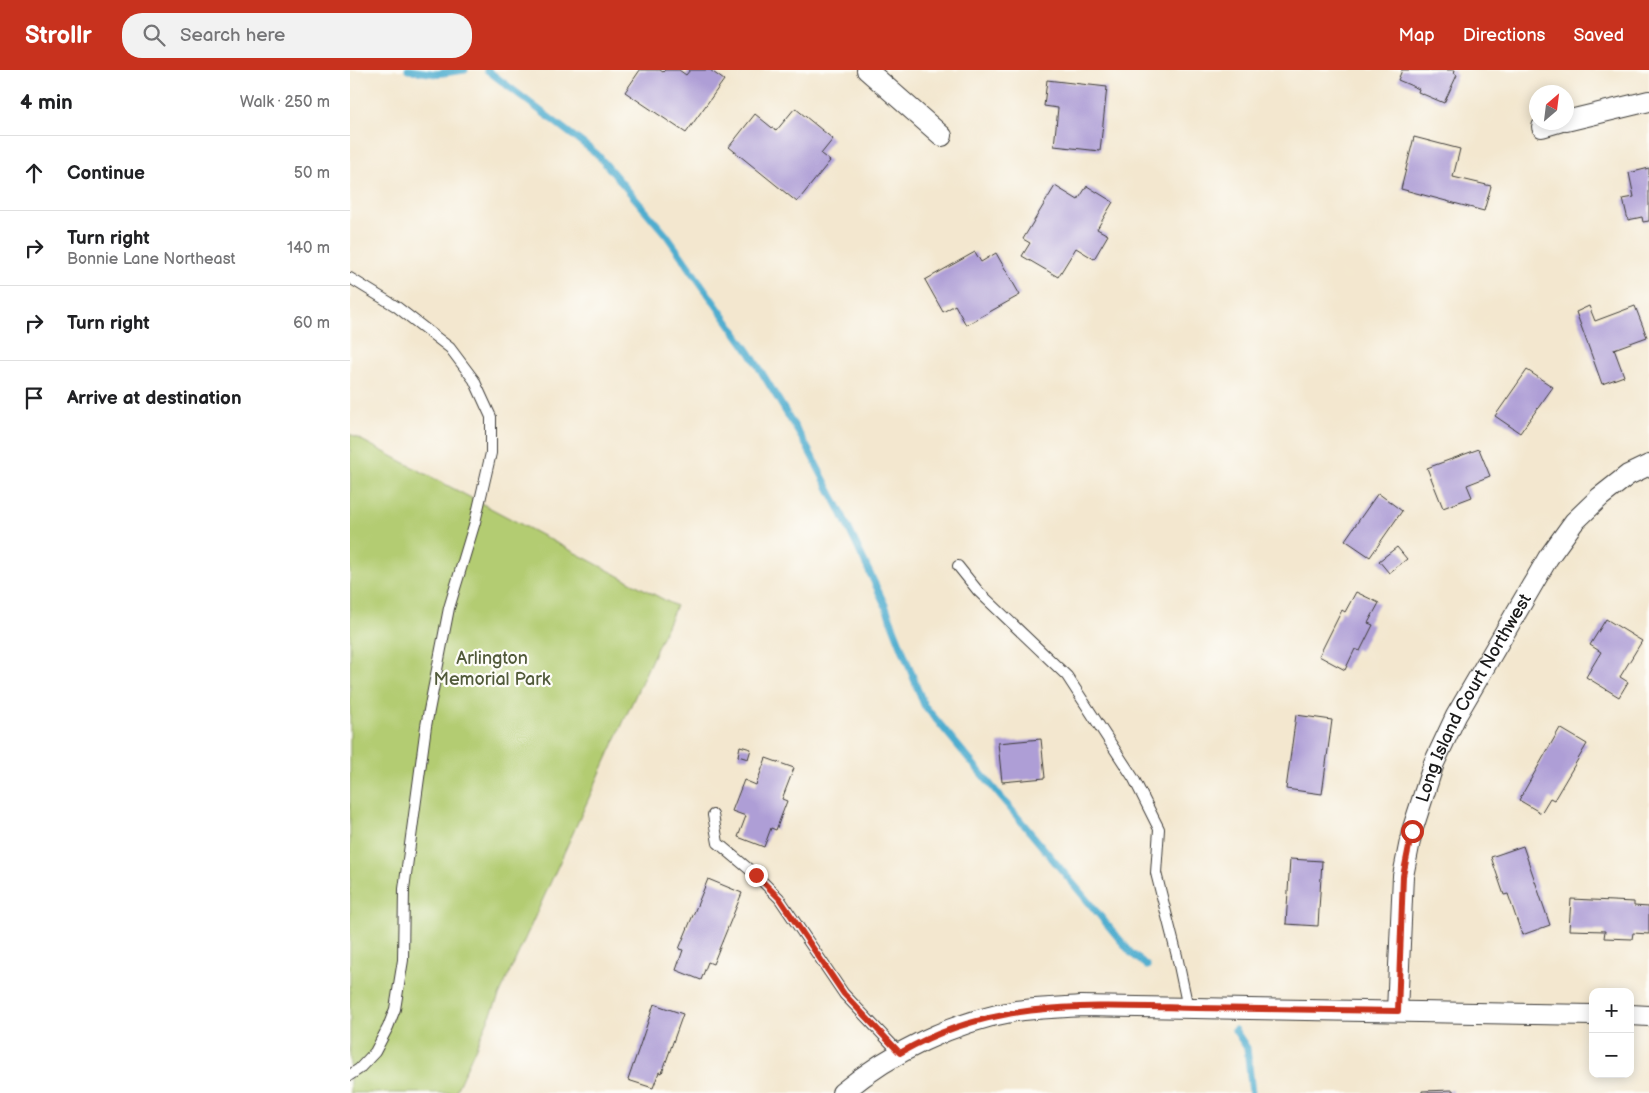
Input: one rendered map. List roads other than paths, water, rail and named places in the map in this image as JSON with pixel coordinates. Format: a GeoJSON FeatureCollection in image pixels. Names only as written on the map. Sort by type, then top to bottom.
{"type":"FeatureCollection","features":[{"type":"Feature","properties":{"kind":"street"},"geometry":{"type":"LineString","coordinates":[[867,70],[942,136]]}},
{"type":"Feature","properties":{"kind":"street"},"geometry":{"type":"LineString","coordinates":[[1574,119],[1649,101]]}},
{"type":"Feature","properties":{"kind":"street","name":"Long Island Court Northwest"},"geometry":{"type":"LineString","coordinates":[[1398,1011],[1403,876],[1412,831],[1434,763],[1456,716],[1548,558],[1574,522],[1600,497],[1628,475],[1649,465]]}},
{"type":"Feature","properties":{"kind":"street"},"geometry":{"type":"LineString","coordinates":[[842,1093],[862,1076],[912,1046],[966,1024],[1016,1011],[1081,1006],[1589,1015]]}},
{"type":"Feature","properties":{"kind":"street"},"geometry":{"type":"LineString","coordinates":[[1634,1015],[1649,1016]]}},
{"type":"Feature","properties":{"kind":"lane"},"geometry":{"type":"LineString","coordinates":[[350,278],[397,307],[450,348],[474,380],[491,417],[491,453],[475,522],[448,608],[426,726],[404,889],[403,960],[395,1009],[375,1052],[359,1069],[350,1075]]}},
{"type":"Feature","properties":{"kind":"lane"},"geometry":{"type":"LineString","coordinates":[[958,566],[978,591],[1067,676],[1134,779],[1159,829],[1156,873],[1188,1008]]}},
{"type":"Feature","properties":{"kind":"lane"},"geometry":{"type":"LineString","coordinates":[[713,815],[718,842],[779,898],[844,994],[900,1053]]}},
{"type":"Feature","properties":{"kind":"waterway"},"geometry":{"type":"LineString","coordinates":[[408,70],[436,74],[465,70]]}},
{"type":"Feature","properties":{"kind":"waterway"},"geometry":{"type":"LineString","coordinates":[[487,70],[597,154],[667,236],[750,353],[806,445],[839,508],[885,605],[924,705],[1131,953],[1147,966]]}},
{"type":"Feature","properties":{"kind":"waterway"},"geometry":{"type":"LineString","coordinates":[[1235,1030],[1247,1048],[1252,1093]]}},
{"type":"Feature","properties":{"kind":"park label","name":"Arlington Memorial Park"},"geometry":{"type":"Point","coordinates":[492,668]}}]}
